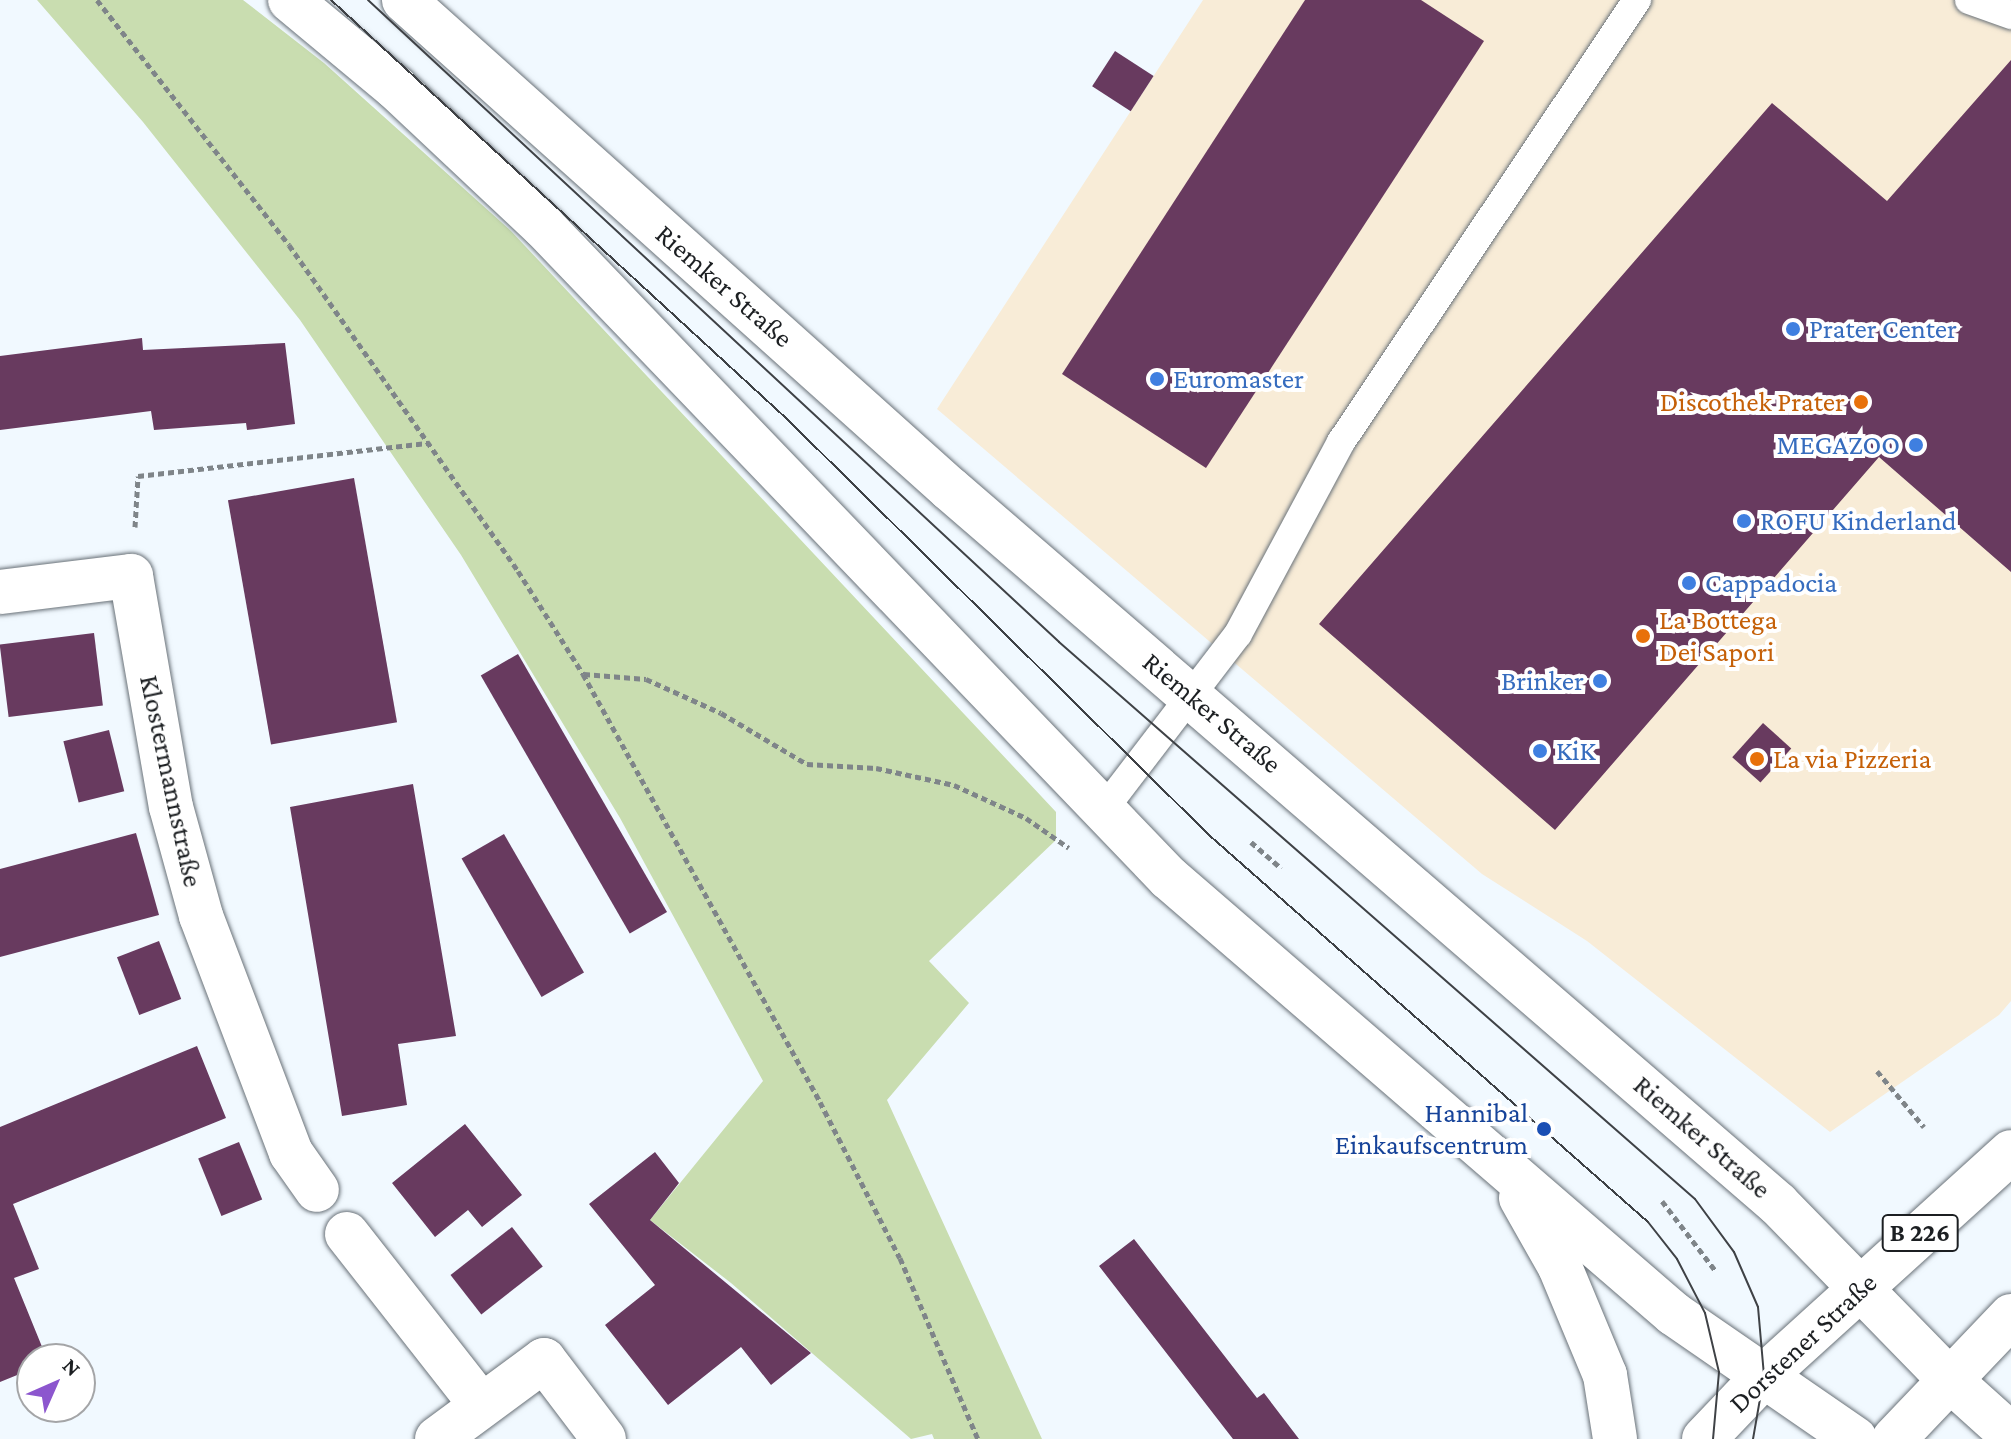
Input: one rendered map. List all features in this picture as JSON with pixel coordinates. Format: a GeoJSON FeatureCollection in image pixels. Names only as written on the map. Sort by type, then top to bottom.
{"type":"FeatureCollection","features":[{"type":"Feature","properties":{"kind":"main road"},"geometry":{"type":"LineString","coordinates":[[290,0],[396,88],[543,226],[1101,813],[1194,901],[1674,1314],[1855,1439]]}},
{"type":"Feature","properties":{"kind":"main road","name":"Riemker Straße"},"geometry":{"type":"LineString","coordinates":[[404,0],[950,489],[1778,1204],[1950,1380],[2011,1435]]}},
{"type":"Feature","properties":{"kind":"main road"},"geometry":{"type":"LineString","coordinates":[[0,592],[131,576]]}},
{"type":"Feature","properties":{"kind":"main road","name":"Klostermannstraße"},"geometry":{"type":"LineString","coordinates":[[131,576],[171,807],[201,916],[291,1153],[317,1190]]}},
{"type":"Feature","properties":{"kind":"main road","name":"Dorstener Straße"},"geometry":{"type":"LineString","coordinates":[[1704,1439],[1764,1376],[2011,1152]]}},
{"type":"Feature","properties":{"kind":"main road"},"geometry":{"type":"LineString","coordinates":[[1509,1175],[1560,1267],[1605,1375],[1615,1439]]}},
{"type":"Feature","properties":{"kind":"main road"},"geometry":{"type":"LineString","coordinates":[[347,1234],[481,1405]]}},
{"type":"Feature","properties":{"kind":"main road"},"geometry":{"type":"LineString","coordinates":[[1894,1439],[2011,1316]]}},
{"type":"Feature","properties":{"kind":"main road"},"geometry":{"type":"LineString","coordinates":[[437,1439],[544,1360],[604,1439]]}},
{"type":"Feature","properties":{"kind":"lane"},"geometry":{"type":"LineString","coordinates":[[1101,813],[1238,634],[1341,442],[1637,0]]}},
{"type":"Feature","properties":{"kind":"lane"},"geometry":{"type":"LineString","coordinates":[[1969,0],[2011,15]]}},
{"type":"Feature","properties":{"kind":"path"},"geometry":{"type":"LineString","coordinates":[[97,0],[289,245],[429,443],[583,674],[820,1102],[900,1258],[978,1439]]}},
{"type":"Feature","properties":{"kind":"path"},"geometry":{"type":"LineString","coordinates":[[131,576],[138,476],[429,443]]}},
{"type":"Feature","properties":{"kind":"path"},"geometry":{"type":"LineString","coordinates":[[583,674],[646,679],[721,713],[807,764],[876,768],[954,785],[1026,818],[1072,850]]}},
{"type":"Feature","properties":{"kind":"path"},"geometry":{"type":"LineString","coordinates":[[1251,842],[1281,868]]}},
{"type":"Feature","properties":{"kind":"path"},"geometry":{"type":"LineString","coordinates":[[1877,1071],[1924,1127]]}},
{"type":"Feature","properties":{"kind":"path"},"geometry":{"type":"LineString","coordinates":[[1662,1201],[1715,1270]]}},
{"type":"Feature","properties":{"kind":"shaded area"},"geometry":{"type":"Polygon","coordinates":[[[1203,0],[2011,0],[2011,1001],[1999,1015],[1830,1132],[1587,941],[1482,874],[937,409],[1203,0]]]}},
{"type":"Feature","properties":{"kind":"green space"},"geometry":{"type":"Polygon","coordinates":[[[37,0],[243,0],[324,63],[511,231],[1056,812],[1056,840],[929,961],[969,1003],[887,1100],[1042,1439],[934,1439],[932,1434],[911,1439],[731,1283],[650,1220],[763,1081],[620,818],[461,555],[300,320],[143,122],[37,0]]]}},
{"type":"Feature","properties":{"kind":"building"},"geometry":{"type":"Polygon","coordinates":[[[1305,0],[1421,0],[1484,41],[1206,468],[1062,374],[1305,0]]]}},
{"type":"Feature","properties":{"kind":"building"},"geometry":{"type":"Polygon","coordinates":[[[1115,51],[1154,76],[1131,111],[1092,86],[1115,51]]]}},
{"type":"Feature","properties":{"kind":"building","name":"Prater Center"},"geometry":{"type":"Polygon","coordinates":[[[2011,60],[2011,572],[1879,457],[1555,830],[1319,624],[1772,103],[1887,201],[2011,60]]]}},
{"type":"Feature","properties":{"kind":"building"},"geometry":{"type":"Polygon","coordinates":[[[142,338],[143,350],[285,343],[295,424],[247,430],[246,423],[154,430],[151,411],[0,430],[0,356],[142,338]]]}},
{"type":"Feature","properties":{"kind":"building"},"geometry":{"type":"Polygon","coordinates":[[[354,478],[397,722],[271,744],[228,500],[354,478]]]}},
{"type":"Feature","properties":{"kind":"building"},"geometry":{"type":"Polygon","coordinates":[[[94,633],[103,705],[9,717],[0,645],[94,633]]]}},
{"type":"Feature","properties":{"kind":"building"},"geometry":{"type":"Polygon","coordinates":[[[518,654],[667,912],[630,934],[481,676],[518,654]]]}},
{"type":"Feature","properties":{"kind":"building"},"geometry":{"type":"Polygon","coordinates":[[[1763,723],[1791,748],[1760,783],[1732,757],[1763,723]]]}},
{"type":"Feature","properties":{"kind":"building"},"geometry":{"type":"Polygon","coordinates":[[[109,730],[124,791],[79,802],[63,741],[109,730]]]}},
{"type":"Feature","properties":{"kind":"building"},"geometry":{"type":"Polygon","coordinates":[[[413,784],[456,1036],[398,1044],[407,1105],[342,1116],[290,807],[413,784]]]}},
{"type":"Feature","properties":{"kind":"building"},"geometry":{"type":"Polygon","coordinates":[[[136,833],[159,915],[0,957],[0,869],[136,833]]]}},
{"type":"Feature","properties":{"kind":"building"},"geometry":{"type":"Polygon","coordinates":[[[504,834],[584,973],[542,997],[462,858],[504,834]]]}},
{"type":"Feature","properties":{"kind":"building"},"geometry":{"type":"Polygon","coordinates":[[[159,941],[181,999],[139,1015],[117,957],[159,941]]]}},
{"type":"Feature","properties":{"kind":"building"},"geometry":{"type":"Polygon","coordinates":[[[197,1046],[226,1118],[13,1204],[39,1269],[14,1278],[40,1343],[16,1343],[16,1376],[0,1382],[0,1127],[197,1046]]]}},
{"type":"Feature","properties":{"kind":"building"},"geometry":{"type":"Polygon","coordinates":[[[465,1124],[522,1195],[482,1227],[468,1210],[435,1237],[392,1183],[465,1124]]]}},
{"type":"Feature","properties":{"kind":"building"},"geometry":{"type":"Polygon","coordinates":[[[239,1142],[262,1199],[221,1216],[198,1158],[239,1142]]]}},
{"type":"Feature","properties":{"kind":"building"},"geometry":{"type":"Polygon","coordinates":[[[655,1152],[679,1183],[650,1220],[811,1353],[771,1385],[741,1347],[668,1405],[605,1325],[655,1285],[589,1204],[655,1152]]]}},
{"type":"Feature","properties":{"kind":"building"},"geometry":{"type":"Polygon","coordinates":[[[512,1227],[543,1266],[481,1314],[451,1275],[512,1227]]]}},
{"type":"Feature","properties":{"kind":"building"},"geometry":{"type":"Polygon","coordinates":[[[1134,1239],[1257,1398],[1264,1393],[1299,1439],[1233,1439],[1099,1266],[1134,1239]]]}},
{"type":"Feature","properties":{"kind":"tram line"},"geometry":{"type":"LineString","coordinates":[[331,0],[788,420],[1209,835],[1648,1222],[1677,1259],[1705,1313],[1719,1372],[1713,1439]]}},
{"type":"Feature","properties":{"kind":"tram line"},"geometry":{"type":"LineString","coordinates":[[368,0],[1059,642],[1695,1199],[1734,1252],[1758,1307],[1764,1376],[1753,1439]]}},
{"type":"Feature","properties":{"kind":"place","name":"Prater Center"},"geometry":{"type":"Point","coordinates":[1793,329]}},
{"type":"Feature","properties":{"kind":"place","name":"Euromaster"},"geometry":{"type":"Point","coordinates":[1157,379]}},
{"type":"Feature","properties":{"kind":"place","name":"Discothek Prater"},"geometry":{"type":"Point","coordinates":[1861,402]}},
{"type":"Feature","properties":{"kind":"place","name":"MEGAZOO"},"geometry":{"type":"Point","coordinates":[1916,445]}},
{"type":"Feature","properties":{"kind":"place","name":"ROFU Kinderland"},"geometry":{"type":"Point","coordinates":[1744,521]}},
{"type":"Feature","properties":{"kind":"place","name":"Cappadocia"},"geometry":{"type":"Point","coordinates":[1689,583]}},
{"type":"Feature","properties":{"kind":"place","name":"La Bottega Dei Sapori"},"geometry":{"type":"Point","coordinates":[1643,636]}},
{"type":"Feature","properties":{"kind":"place","name":"Brinker"},"geometry":{"type":"Point","coordinates":[1600,681]}},
{"type":"Feature","properties":{"kind":"place","name":"KiK"},"geometry":{"type":"Point","coordinates":[1540,751]}},
{"type":"Feature","properties":{"kind":"place","name":"La via Pizzeria"},"geometry":{"type":"Point","coordinates":[1757,759]}},
{"type":"Feature","properties":{"kind":"place","name":"Hannibal Einkaufscentrum"},"geometry":{"type":"Point","coordinates":[1544,1129]}}]}
